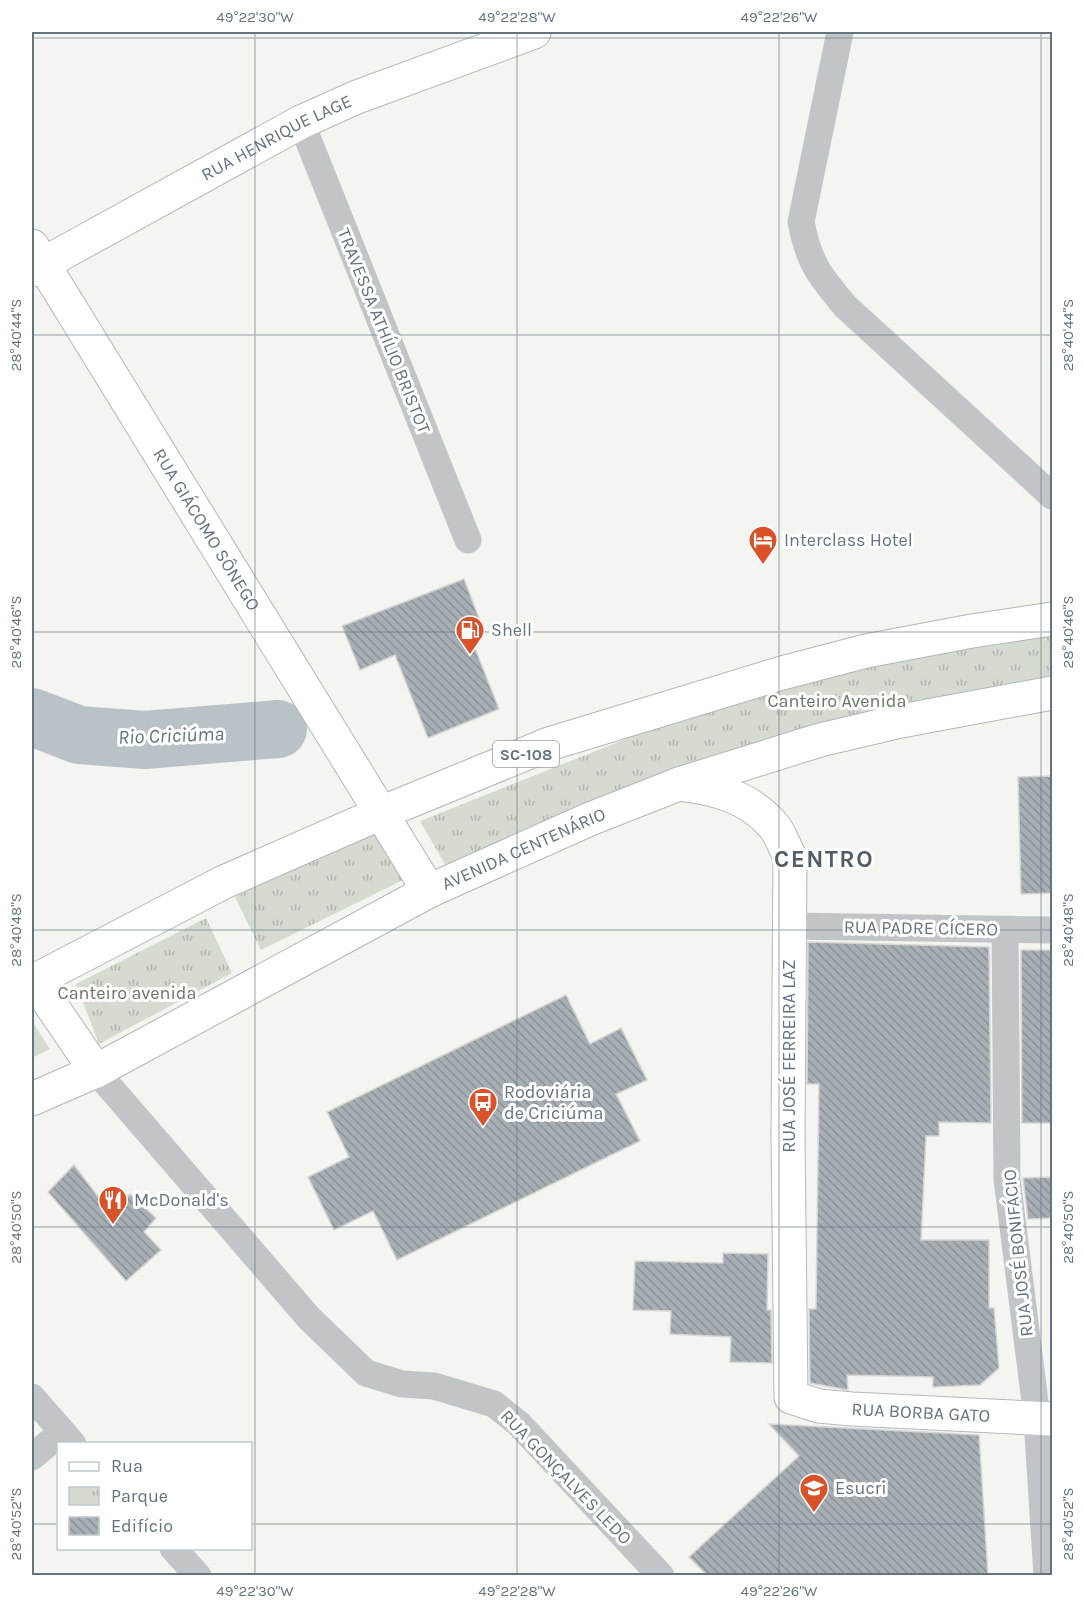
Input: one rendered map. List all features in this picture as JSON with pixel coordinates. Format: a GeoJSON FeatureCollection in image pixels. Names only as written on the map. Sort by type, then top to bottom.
{"type":"FeatureCollection","features":[{"type":"Feature","properties":{"kind":"main road","name":"RUA HENRIQUE LAGE"},"geometry":{"type":"LineString","coordinates":[[35,260],[301,122],[357,97],[534,32]]}},
{"type":"Feature","properties":{"kind":"main road","name":"RUA GIÁCOMO SÔNEGO"},"geometry":{"type":"LineString","coordinates":[[35,260],[429,891]]}},
{"type":"Feature","properties":{"kind":"main road","name":"SC-108"},"geometry":{"type":"LineString","coordinates":[[33,981],[224,882],[381,813],[549,744],[782,673],[878,649],[972,631],[1053,619]]}},
{"type":"Feature","properties":{"kind":"main road","name":"AVENIDA CENTENÁRIO"},"geometry":{"type":"LineString","coordinates":[[32,1099],[96,1071],[429,891],[590,819],[679,784],[820,740],[1053,693]]}},
{"type":"Feature","properties":{"kind":"main road","name":"RUA JOSÉ FERREIRA LAZ"},"geometry":{"type":"LineString","coordinates":[[679,784],[715,788],[750,805],[773,825],[790,857],[788,1135],[791,1397]]}},
{"type":"Feature","properties":{"kind":"main road"},"geometry":{"type":"LineString","coordinates":[[33,981],[96,1071]]}},
{"type":"Feature","properties":{"kind":"main road","name":"RUA BORBA GATO"},"geometry":{"type":"LineString","coordinates":[[791,1397],[819,1406],[852,1409],[1045,1419]]}},
{"type":"Feature","properties":{"kind":"street"},"geometry":{"type":"LineString","coordinates":[[840,32],[801,222],[806,248],[817,272],[845,306],[1053,496]]}},
{"type":"Feature","properties":{"kind":"street","name":"TRAVESSA ATHÍLIO BRISTOT"},"geometry":{"type":"LineString","coordinates":[[301,122],[468,540]]}},
{"type":"Feature","properties":{"kind":"street","name":"RUA PADRE CÍCERO"},"geometry":{"type":"LineString","coordinates":[[789,926],[1053,930]]}},
{"type":"Feature","properties":{"kind":"street","name":"RUA JOSÉ BONIFÁCIO"},"geometry":{"type":"LineString","coordinates":[[1005,930],[1007,1179],[1045,1419],[1047,1575]]}},
{"type":"Feature","properties":{"kind":"street","name":"RUA GONÇALVES LEDO"},"geometry":{"type":"LineString","coordinates":[[96,1071],[309,1318],[366,1373],[402,1384],[434,1386],[494,1404],[519,1424],[661,1575]]}},
{"type":"Feature","properties":{"kind":"street"},"geometry":{"type":"LineString","coordinates":[[32,1397],[68,1438]]}},
{"type":"Feature","properties":{"kind":"street"},"geometry":{"type":"LineString","coordinates":[[32,1457],[57,1444]]}},
{"type":"Feature","properties":{"kind":"street"},"geometry":{"type":"LineString","coordinates":[[175,1550],[198,1575]]}},
{"type":"Feature","properties":{"kind":"green space","name":"Canteiro Avenida"},"geometry":{"type":"Polygon","coordinates":[[[1052,633],[1052,677],[679,767],[446,866],[420,821],[661,725],[834,673],[1052,633]]]}},
{"type":"Feature","properties":{"kind":"green space"},"geometry":{"type":"Polygon","coordinates":[[[374,828],[407,878],[261,950],[235,897],[374,828]]]}},
{"type":"Feature","properties":{"kind":"green space","name":"Canteiro avenida"},"geometry":{"type":"Polygon","coordinates":[[[206,918],[232,973],[99,1044],[76,984],[206,918]]]}},
{"type":"Feature","properties":{"kind":"green space","name":"Canteiro Avenida"},"geometry":{"type":"Polygon","coordinates":[[[32,1021],[50,1049],[32,1058],[32,1021]]]}},
{"type":"Feature","properties":{"kind":"building"},"geometry":{"type":"Polygon","coordinates":[[[464,579],[479,618],[465,623],[499,709],[428,738],[395,655],[360,670],[342,626],[464,579]]]}},
{"type":"Feature","properties":{"kind":"building"},"geometry":{"type":"Polygon","coordinates":[[[1053,776],[1053,893],[1021,894],[1018,777],[1053,776]]]}},
{"type":"Feature","properties":{"kind":"building"},"geometry":{"type":"Polygon","coordinates":[[[808,942],[989,947],[991,1123],[939,1122],[939,1136],[926,1136],[921,1240],[989,1240],[989,1308],[994,1308],[999,1368],[980,1385],[933,1387],[933,1377],[847,1375],[848,1390],[810,1383],[809,1309],[816,1309],[819,1084],[807,1084],[808,942]]]}},
{"type":"Feature","properties":{"kind":"building"},"geometry":{"type":"Polygon","coordinates":[[[1021,950],[1053,950],[1053,1123],[1022,1123],[1021,950]]]}},
{"type":"Feature","properties":{"kind":"building","name":"Rodoviária de Criciúma"},"geometry":{"type":"Polygon","coordinates":[[[566,995],[590,1044],[621,1028],[647,1080],[616,1094],[640,1141],[397,1260],[373,1211],[334,1230],[308,1177],[349,1157],[327,1112],[566,995]]]}},
{"type":"Feature","properties":{"kind":"building","name":"McDonald's"},"geometry":{"type":"Polygon","coordinates":[[[74,1165],[112,1215],[130,1194],[156,1218],[144,1232],[161,1250],[126,1281],[48,1192],[74,1165]]]}},
{"type":"Feature","properties":{"kind":"building"},"geometry":{"type":"Polygon","coordinates":[[[1053,1177],[1053,1218],[1028,1219],[1023,1178],[1053,1177]]]}},
{"type":"Feature","properties":{"kind":"building"},"geometry":{"type":"Polygon","coordinates":[[[723,1253],[768,1254],[767,1310],[771,1310],[772,1363],[730,1362],[731,1337],[670,1334],[671,1311],[633,1310],[635,1261],[723,1263],[723,1253]]]}},
{"type":"Feature","properties":{"kind":"building","name":"Esucri"},"geometry":{"type":"Polygon","coordinates":[[[769,1424],[979,1435],[988,1575],[707,1575],[689,1557],[799,1456],[769,1424]]]}},
{"type":"Feature","properties":{"kind":"waterway","name":"Rio Criciúma"},"geometry":{"type":"LineString","coordinates":[[32,717],[79,735],[145,740],[278,729]]}},
{"type":"Feature","properties":{"kind":"place","name":"Interclass Hotel"},"geometry":{"type":"Point","coordinates":[763,566]}},
{"type":"Feature","properties":{"kind":"place","name":"Shell"},"geometry":{"type":"Point","coordinates":[470,656]}},
{"type":"Feature","properties":{"kind":"place","name":"Rodoviária de Criciúma"},"geometry":{"type":"Point","coordinates":[483,1128]}},
{"type":"Feature","properties":{"kind":"place","name":"McDonald's"},"geometry":{"type":"Point","coordinates":[113,1226]}},
{"type":"Feature","properties":{"kind":"place","name":"Esucri"},"geometry":{"type":"Point","coordinates":[814,1514]}},
{"type":"Feature","properties":{"kind":"district","name":"CENTRO"},"geometry":{"type":"Point","coordinates":[824,859]}}]}
